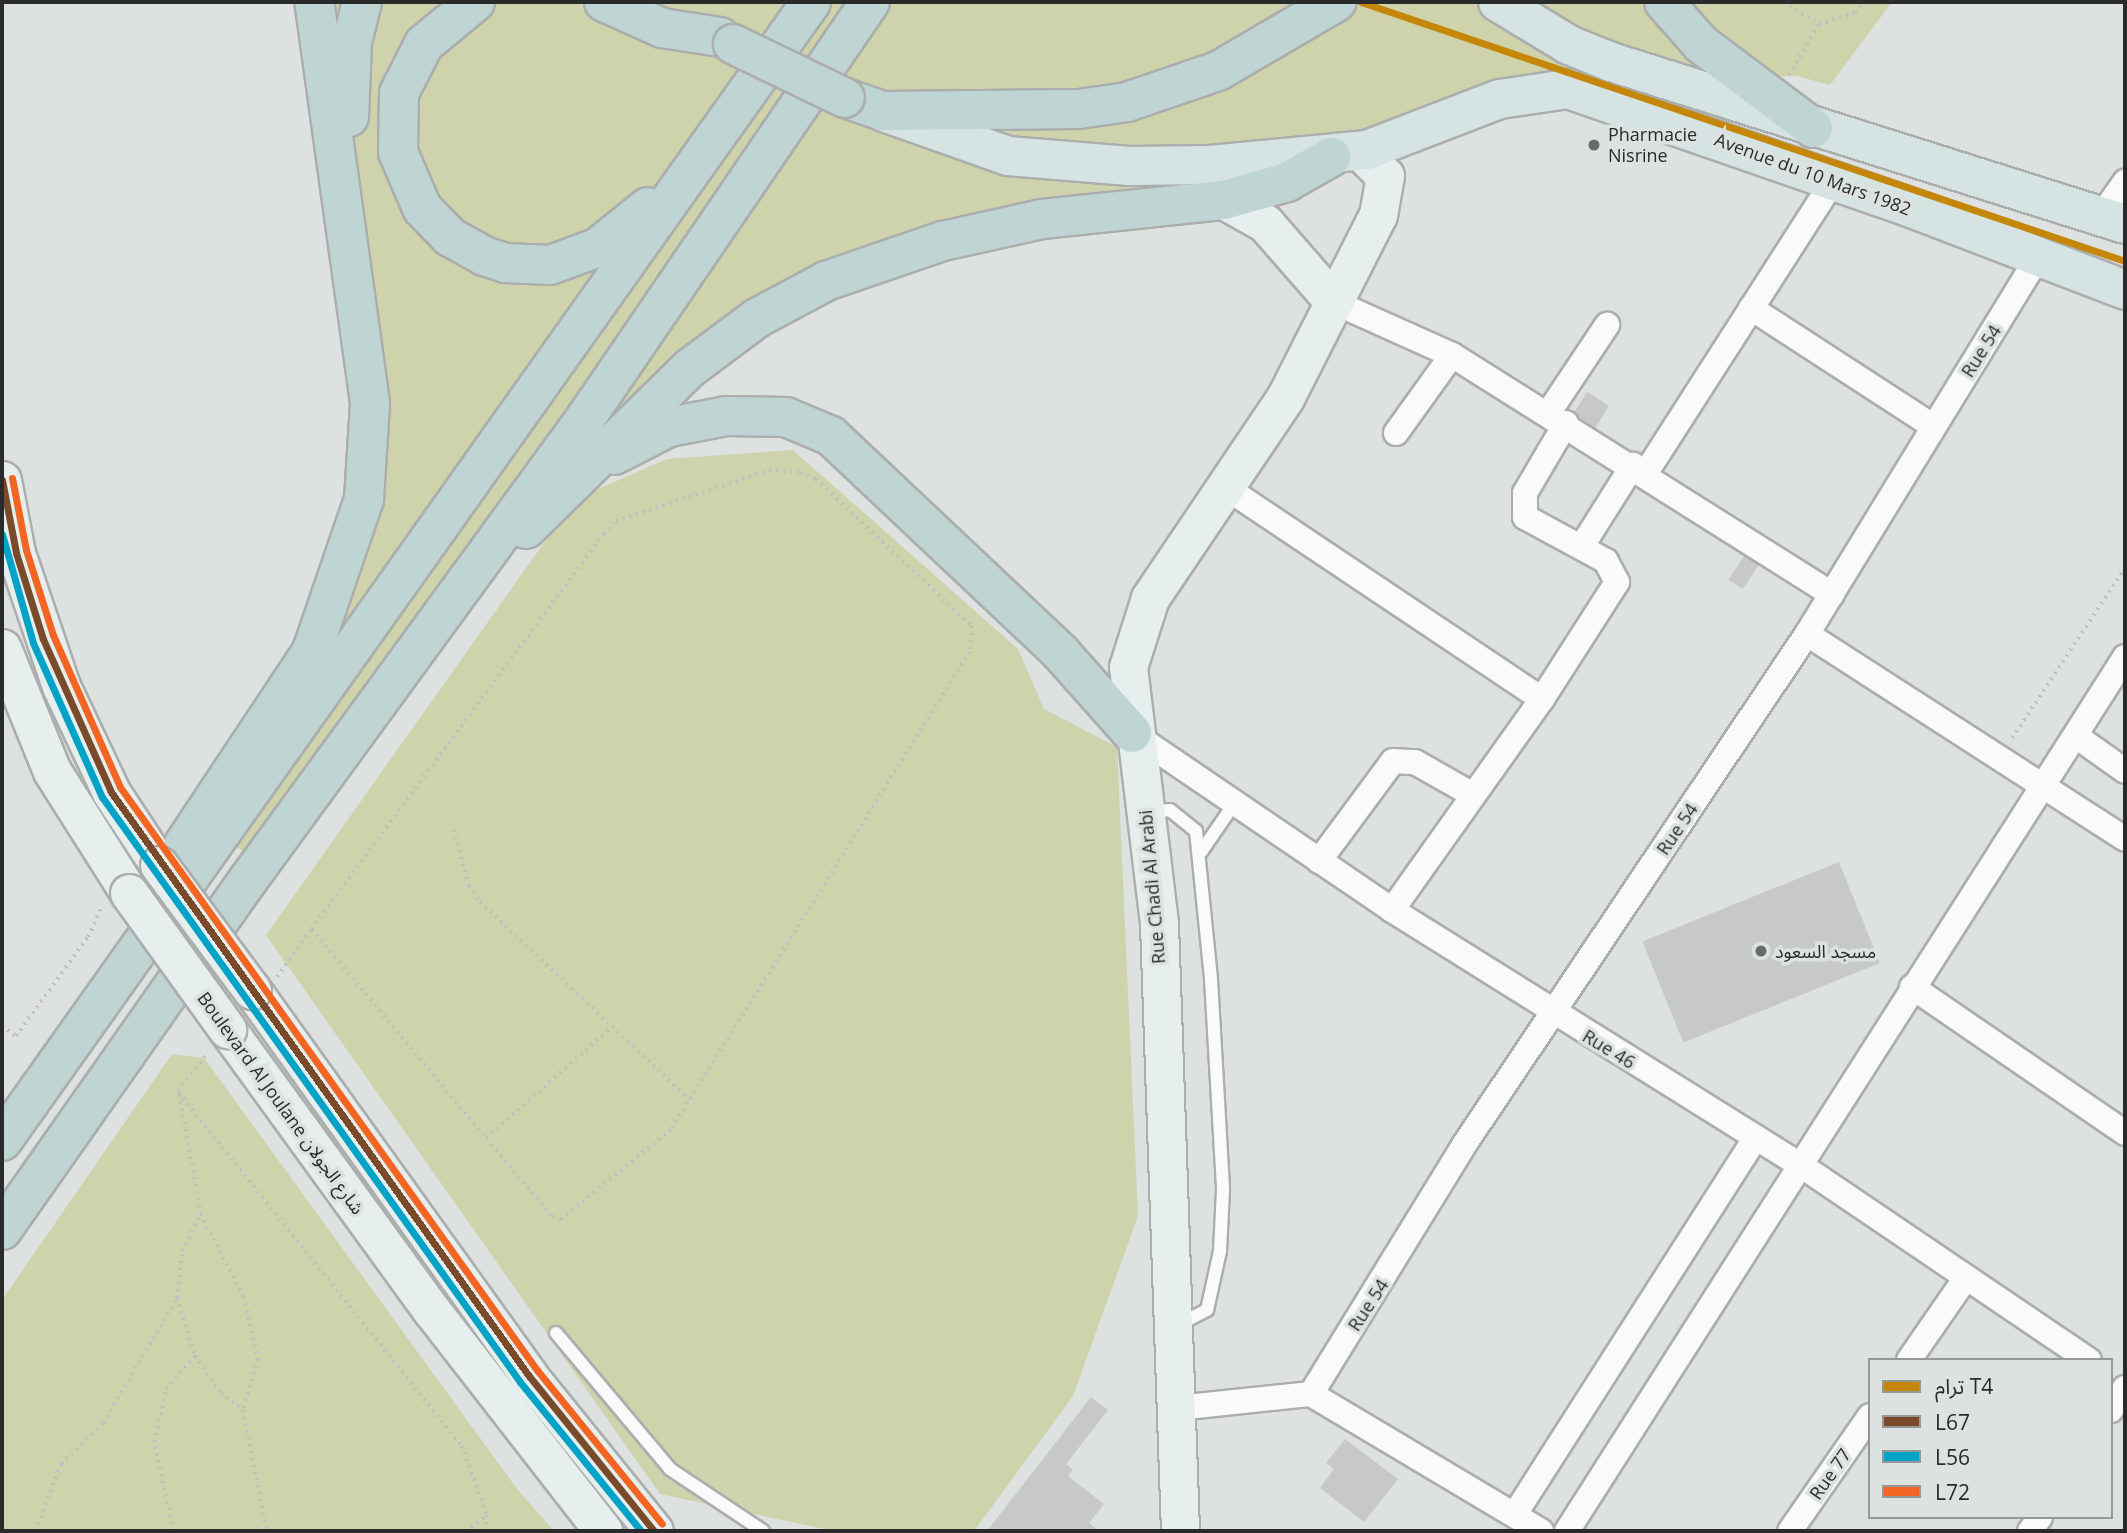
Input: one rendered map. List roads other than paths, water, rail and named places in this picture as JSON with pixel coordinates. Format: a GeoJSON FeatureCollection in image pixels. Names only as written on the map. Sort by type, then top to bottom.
{"type":"FeatureCollection","features":[{"type":"Feature","properties":{"kind":"highway"},"geometry":{"type":"LineString","coordinates":[[2,1127],[312,651],[364,499],[370,403],[314,2]]}},
{"type":"Feature","properties":{"kind":"highway"},"geometry":{"type":"LineString","coordinates":[[353,267],[348,107],[352,42],[362,2]]}},
{"type":"Feature","properties":{"kind":"highway"},"geometry":{"type":"LineString","coordinates":[[475,2],[454,14],[424,44],[407,74],[395,114],[398,152],[412,189],[435,224],[464,247],[523,265],[572,260],[627,229],[711,143]]}},
{"type":"Feature","properties":{"kind":"highway"},"geometry":{"type":"LineString","coordinates":[[604,2],[662,28],[726,41]]}},
{"type":"Feature","properties":{"kind":"highway"},"geometry":{"type":"LineString","coordinates":[[674,2],[726,41]]}},
{"type":"Feature","properties":{"kind":"highway"},"geometry":{"type":"LineString","coordinates":[[2,1141],[811,2]]}},
{"type":"Feature","properties":{"kind":"highway"},"geometry":{"type":"LineString","coordinates":[[2,1230],[248,880],[470,580],[870,2]]}},
{"type":"Feature","properties":{"kind":"highway"},"geometry":{"type":"LineString","coordinates":[[883,111],[1079,109],[1127,102],[1219,71],[1336,2]]}},
{"type":"Feature","properties":{"kind":"highway"},"geometry":{"type":"LineString","coordinates":[[1664,2],[1701,44],[1774,102],[1813,128]]}},
{"type":"Feature","properties":{"kind":"highway","name":"Avenue du 10 Mars 1982"},"geometry":{"type":"LineString","coordinates":[[726,41],[845,98],[883,111]]}},
{"type":"Feature","properties":{"kind":"highway"},"geometry":{"type":"LineString","coordinates":[[470,580],[594,467],[625,428],[714,349],[826,281],[943,241],[1042,219],[1224,200],[1287,182],[1346,154]]}},
{"type":"Feature","properties":{"kind":"highway"},"geometry":{"type":"LineString","coordinates":[[594,467],[646,436],[698,420],[760,415],[808,423],[852,450],[933,526],[1061,653],[1132,733]]}},
{"type":"Feature","properties":{"kind":"main road"},"geometry":{"type":"LineString","coordinates":[[1498,2],[1569,45],[1813,128],[2113,220]]}},
{"type":"Feature","properties":{"kind":"main road","name":"Avenue du 10 Mars 1982"},"geometry":{"type":"LineString","coordinates":[[883,111],[1008,156],[1130,166],[1346,154],[1500,99],[1568,89],[1833,181],[2036,260],[2125,290]]}},
{"type":"Feature","properties":{"kind":"main road","name":"Rue Chadi Al Arabi"},"geometry":{"type":"LineString","coordinates":[[1180,1531],[1158,923],[1146,811],[1132,733],[1128,667],[1140,618],[1285,398],[1334,302],[1384,194],[1382,167],[1346,154]]}},
{"type":"Feature","properties":{"kind":"main road"},"geometry":{"type":"LineString","coordinates":[[1224,200],[1265,223],[1334,302]]}},
{"type":"Feature","properties":{"kind":"main road"},"geometry":{"type":"LineString","coordinates":[[2,480],[16,553],[61,686],[111,792],[159,865],[264,984],[529,1376],[654,1531]]}},
{"type":"Feature","properties":{"kind":"main road","name":"Boulevard Al Joulane شارع الجولان"},"geometry":{"type":"LineString","coordinates":[[2,648],[52,771],[118,893],[227,1029],[432,1311],[603,1531]]}},
{"type":"Feature","properties":{"kind":"street"},"geometry":{"type":"LineString","coordinates":[[1582,546],[1751,308],[1833,181]]}},
{"type":"Feature","properties":{"kind":"street"},"geometry":{"type":"LineString","coordinates":[[2113,220],[2125,182]]}},
{"type":"Feature","properties":{"kind":"street","name":"Rue 54"},"geometry":{"type":"LineString","coordinates":[[1311,1394],[1465,1145],[1807,634],[2036,260]]}},
{"type":"Feature","properties":{"kind":"street"},"geometry":{"type":"LineString","coordinates":[[1334,302],[1452,355],[1558,417],[1832,594]]}},
{"type":"Feature","properties":{"kind":"street"},"geometry":{"type":"LineString","coordinates":[[1751,308],[1934,427]]}},
{"type":"Feature","properties":{"kind":"street"},"geometry":{"type":"LineString","coordinates":[[1392,910],[1542,699],[1616,582],[1606,561],[1582,546],[1531,522],[1523,509],[1525,493],[1558,417],[1607,325]]}},
{"type":"Feature","properties":{"kind":"street"},"geometry":{"type":"LineString","coordinates":[[1396,433],[1452,355]]}},
{"type":"Feature","properties":{"kind":"street"},"geometry":{"type":"LineString","coordinates":[[1225,487],[1542,699]]}},
{"type":"Feature","properties":{"kind":"street"},"geometry":{"type":"LineString","coordinates":[[1807,634],[2125,839]]}},
{"type":"Feature","properties":{"kind":"street"},"geometry":{"type":"LineString","coordinates":[[1567,1531],[2125,657]]}},
{"type":"Feature","properties":{"kind":"street","name":"Rue 46"},"geometry":{"type":"LineString","coordinates":[[1132,733],[1392,910],[1554,1014],[1799,1164],[1965,1279],[2086,1358]]}},
{"type":"Feature","properties":{"kind":"street"},"geometry":{"type":"LineString","coordinates":[[2076,736],[2125,771]]}},
{"type":"Feature","properties":{"kind":"street"},"geometry":{"type":"LineString","coordinates":[[1320,860],[1393,761],[1415,762],[1474,794]]}},
{"type":"Feature","properties":{"kind":"street"},"geometry":{"type":"LineString","coordinates":[[1912,987],[2125,1133]]}},
{"type":"Feature","properties":{"kind":"street"},"geometry":{"type":"LineString","coordinates":[[1515,1514],[1755,1138]]}},
{"type":"Feature","properties":{"kind":"street"},"geometry":{"type":"LineString","coordinates":[[1910,1358],[1965,1279]]}},
{"type":"Feature","properties":{"kind":"street"},"geometry":{"type":"LineString","coordinates":[[2113,1406],[2125,1386]]}},
{"type":"Feature","properties":{"kind":"street"},"geometry":{"type":"LineString","coordinates":[[1177,1408],[1311,1394],[1541,1531]]}},
{"type":"Feature","properties":{"kind":"street","name":"Rue 77"},"geometry":{"type":"LineString","coordinates":[[1790,1531],[1868,1419]]}},
{"type":"Feature","properties":{"kind":"lane"},"geometry":{"type":"LineString","coordinates":[[1201,852],[1234,804]]}},
{"type":"Feature","properties":{"kind":"lane"},"geometry":{"type":"LineString","coordinates":[[1146,811],[1170,810],[1187,819],[1201,852],[1223,1190],[1220,1251],[1207,1310],[1174,1326]]}},
{"type":"Feature","properties":{"kind":"lane"},"geometry":{"type":"LineString","coordinates":[[556,1333],[670,1469],[764,1531]]}},
{"type":"Feature","properties":{"kind":"tram line","name":"T4"},"geometry":{"type":"LineString","coordinates":[[1361,2],[2125,261]]}},
{"type":"Feature","properties":{"kind":"place","name":"Pharmacie Nisrine"},"geometry":{"type":"Point","coordinates":[1594,145]}},
{"type":"Feature","properties":{"kind":"place","name":"مسجد السعود"},"geometry":{"type":"Point","coordinates":[1761,951]}}]}
